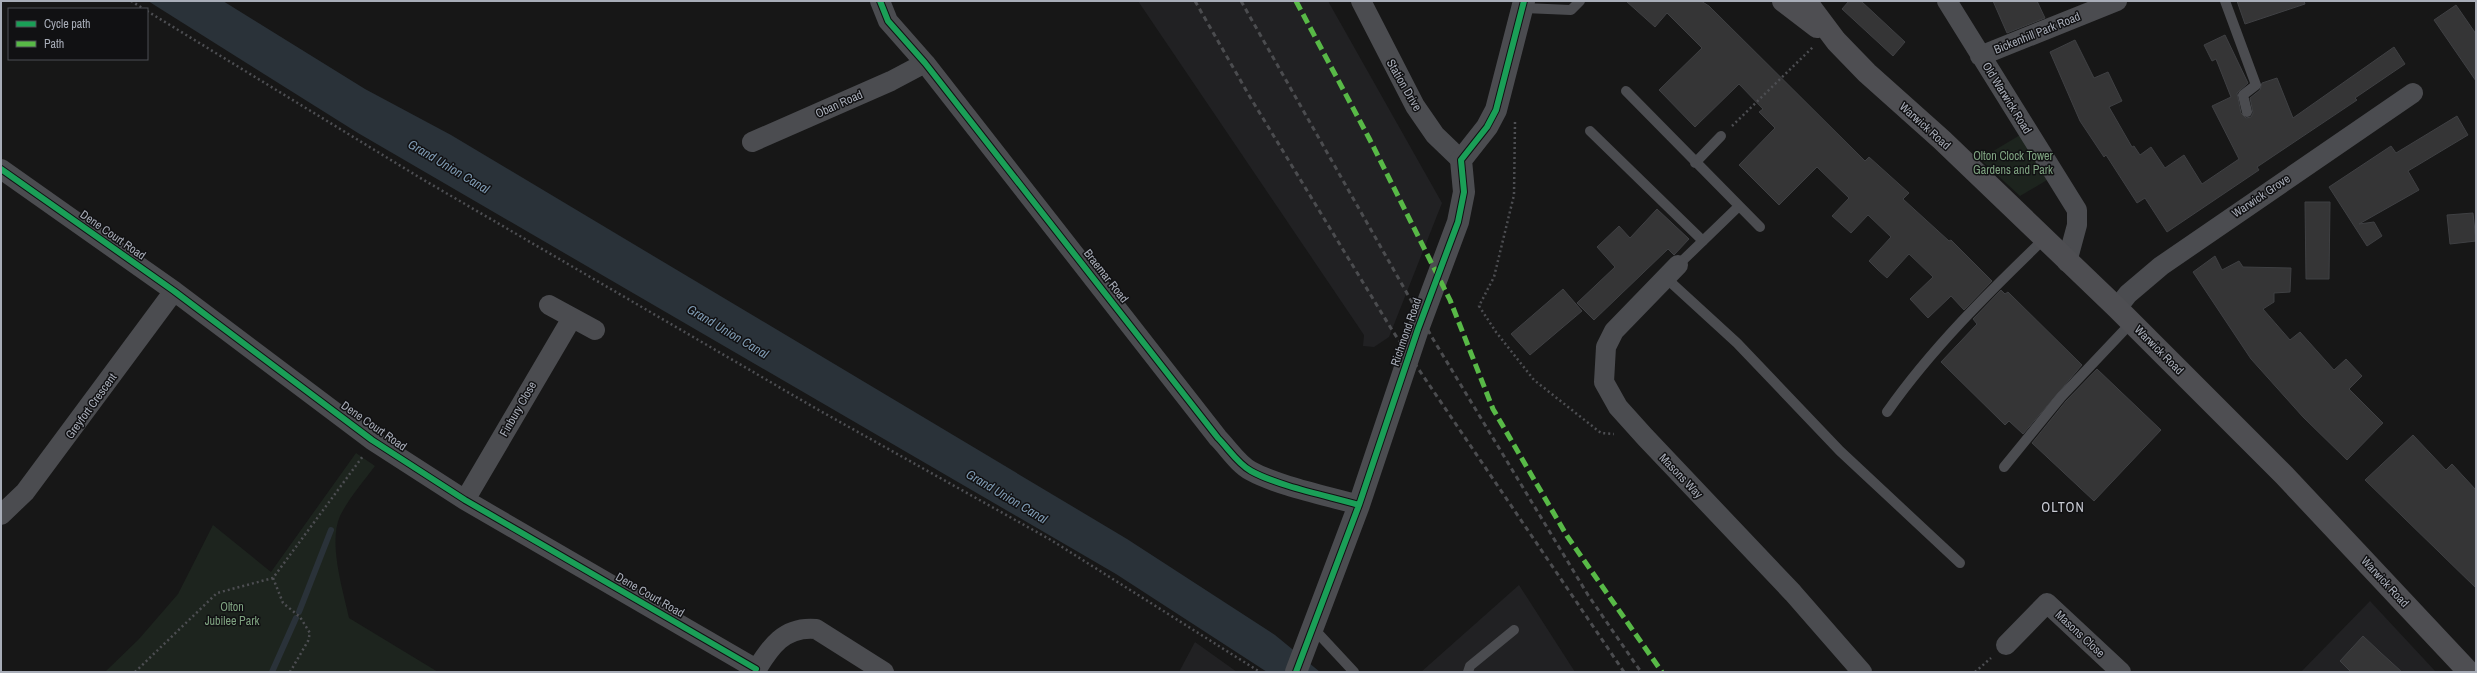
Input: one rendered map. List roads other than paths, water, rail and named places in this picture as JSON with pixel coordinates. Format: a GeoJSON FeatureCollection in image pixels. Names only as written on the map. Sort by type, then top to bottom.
{"type":"FeatureCollection","features":[{"type":"Feature","properties":{"kind":"highway","name":"Warwick Road"},"geometry":{"type":"LineString","coordinates":[[1783,1],[1831,38],[2124,316],[2284,475],[2469,672]]}},
{"type":"Feature","properties":{"kind":"highway","name":"Warwick Road"},"geometry":{"type":"LineString","coordinates":[[1806,1],[1831,38]]}},
{"type":"Feature","properties":{"kind":"street","name":"Braemar Road"},"geometry":{"type":"LineString","coordinates":[[880,1],[888,21],[925,63],[1218,438],[1237,458],[1250,470],[1271,479],[1359,505]]}},
{"type":"Feature","properties":{"kind":"street","name":"Station Drive"},"geometry":{"type":"LineString","coordinates":[[1361,1],[1415,106],[1435,135],[1461,160]]}},
{"type":"Feature","properties":{"kind":"street","name":"Old Warwick Road"},"geometry":{"type":"LineString","coordinates":[[1947,1],[2077,210],[2077,225],[2067,262]]}},
{"type":"Feature","properties":{"kind":"street","name":"Bickenhill Park Road"},"geometry":{"type":"LineString","coordinates":[[1980,56],[2117,1]]}},
{"type":"Feature","properties":{"kind":"street"},"geometry":{"type":"LineString","coordinates":[[1461,160],[1487,127],[1496,110],[1523,4]]}},
{"type":"Feature","properties":{"kind":"street","name":"Oban Road"},"geometry":{"type":"LineString","coordinates":[[752,142],[891,81],[925,63]]}},
{"type":"Feature","properties":{"kind":"street","name":"Warwick Grove"},"geometry":{"type":"LineString","coordinates":[[2124,316],[2128,294],[2161,266],[2413,93]]}},
{"type":"Feature","properties":{"kind":"street","name":"Richmond Road"},"geometry":{"type":"LineString","coordinates":[[1296,672],[1314,629],[1359,505],[1418,329],[1458,222],[1464,192],[1461,160]]}},
{"type":"Feature","properties":{"kind":"street","name":"Dene Court Road"},"geometry":{"type":"LineString","coordinates":[[1,168],[174,292],[372,440],[465,500],[756,671]]}},
{"type":"Feature","properties":{"kind":"street","name":"Masons Way"},"geometry":{"type":"LineString","coordinates":[[1672,272],[1614,331],[1605,354],[1604,382],[1618,407],[1793,593],[1862,672]]}},
{"type":"Feature","properties":{"kind":"street","name":"Greyfort Crescent"},"geometry":{"type":"LineString","coordinates":[[1,514],[30,486],[174,292]]}},
{"type":"Feature","properties":{"kind":"street"},"geometry":{"type":"LineString","coordinates":[[549,305],[595,330]]}},
{"type":"Feature","properties":{"kind":"street","name":"Finbury Close"},"geometry":{"type":"LineString","coordinates":[[465,500],[572,318]]}},
{"type":"Feature","properties":{"kind":"street","name":"Masons Close"},"geometry":{"type":"LineString","coordinates":[[2006,645],[2047,604],[2121,672]]}},
{"type":"Feature","properties":{"kind":"street"},"geometry":{"type":"LineString","coordinates":[[756,671],[779,638],[791,632],[806,628],[816,629],[884,672]]}},
{"type":"Feature","properties":{"kind":"lane"},"geometry":{"type":"LineString","coordinates":[[1523,4],[1570,10],[1580,1]]}},
{"type":"Feature","properties":{"kind":"lane"},"geometry":{"type":"LineString","coordinates":[[2225,1],[2256,85],[2243,95],[2247,112]]}},
{"type":"Feature","properties":{"kind":"lane"},"geometry":{"type":"LineString","coordinates":[[1626,91],[1738,207],[1760,227]]}},
{"type":"Feature","properties":{"kind":"lane"},"geometry":{"type":"LineString","coordinates":[[1590,131],[1703,241]]}},
{"type":"Feature","properties":{"kind":"lane"},"geometry":{"type":"LineString","coordinates":[[1695,163],[1721,136]]}},
{"type":"Feature","properties":{"kind":"lane"},"geometry":{"type":"LineString","coordinates":[[1738,207],[1672,272],[1736,343],[1840,451],[1960,563]]}},
{"type":"Feature","properties":{"kind":"lane"},"geometry":{"type":"LineString","coordinates":[[1887,412],[1909,381],[1948,337],[2044,239]]}},
{"type":"Feature","properties":{"kind":"lane"},"geometry":{"type":"LineString","coordinates":[[2004,467],[2124,316]]}},
{"type":"Feature","properties":{"kind":"lane"},"geometry":{"type":"LineString","coordinates":[[1314,629],[1354,672]]}},
{"type":"Feature","properties":{"kind":"lane"},"geometry":{"type":"LineString","coordinates":[[1468,672],[1470,666],[1514,630]]}},
{"type":"Feature","properties":{"kind":"water","name":"Grand Union Canal"},"geometry":{"type":"Polygon","coordinates":[[[148,1],[223,1],[365,89],[451,135],[1127,539],[1275,635],[1320,672],[1267,672],[1116,574],[358,133],[148,1]]]}},
{"type":"Feature","properties":{"kind":"waterway"},"geometry":{"type":"LineString","coordinates":[[299,612],[331,530]]}},
{"type":"Feature","properties":{"kind":"waterway"},"geometry":{"type":"LineString","coordinates":[[272,672],[296,618]]}},
{"type":"Feature","properties":{"kind":"railway"},"geometry":{"type":"LineString","coordinates":[[1195,1],[1250,97],[1392,330],[1624,672]]}},
{"type":"Feature","properties":{"kind":"railway"},"geometry":{"type":"LineString","coordinates":[[1241,1],[1433,339],[1588,595],[1641,672]]}},
{"type":"Feature","properties":{"kind":"district","name":"OLTON"},"geometry":{"type":"Point","coordinates":[2063,507]}},
{"type":"Feature","properties":{"kind":"park label","name":"Olton Clock Tower Gardens and Park"},"geometry":{"type":"Point","coordinates":[2013,163]}},
{"type":"Feature","properties":{"kind":"park label","name":"Olton Jubilee Park"},"geometry":{"type":"Point","coordinates":[232,614]}}]}
